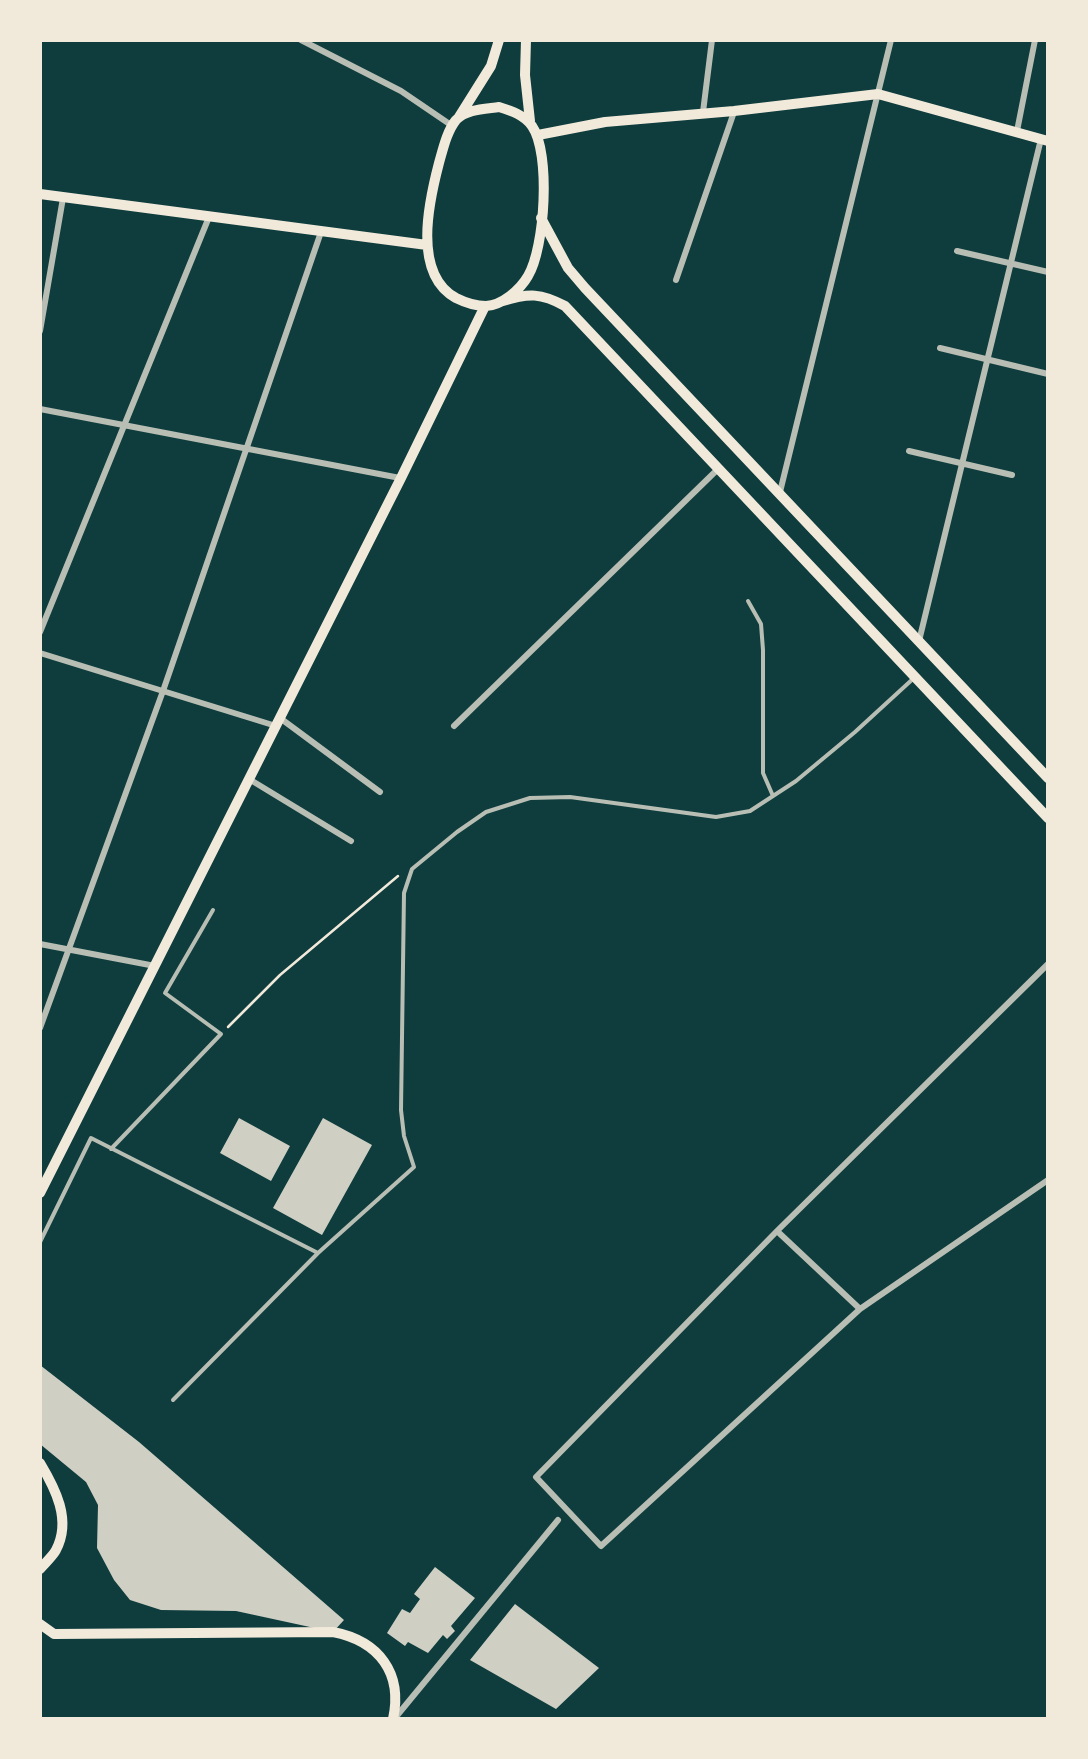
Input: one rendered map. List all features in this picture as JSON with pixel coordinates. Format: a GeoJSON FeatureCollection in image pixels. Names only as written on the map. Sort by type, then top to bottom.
{"type":"FeatureCollection","features":[{"type":"Feature","properties":{"kind":"main road"},"geometry":{"type":"LineString","coordinates":[[500,40],[491,66],[456,121],[434,183],[427,245],[437,280],[447,293],[464,302],[486,306],[524,294],[547,296],[564,306],[1048,818]]}},
{"type":"Feature","properties":{"kind":"main road"},"geometry":{"type":"LineString","coordinates":[[503,301],[530,274],[542,218],[543,155],[530,121],[526,40]]}},
{"type":"Feature","properties":{"kind":"main road"},"geometry":{"type":"LineString","coordinates":[[538,135],[605,122],[878,94],[1045,140]]}},
{"type":"Feature","properties":{"kind":"main road"},"geometry":{"type":"LineString","coordinates":[[456,121],[479,109],[499,107],[530,121]]}},
{"type":"Feature","properties":{"kind":"main road"},"geometry":{"type":"LineString","coordinates":[[40,194],[427,245]]}},
{"type":"Feature","properties":{"kind":"main road"},"geometry":{"type":"LineString","coordinates":[[542,218],[568,268],[1048,778]]}},
{"type":"Feature","properties":{"kind":"main road"},"geometry":{"type":"LineString","coordinates":[[40,1193],[486,306]]}},
{"type":"Feature","properties":{"kind":"main road"},"geometry":{"type":"LineString","coordinates":[[40,1463],[62,1510],[56,1550],[40,1569]]}},
{"type":"Feature","properties":{"kind":"main road"},"geometry":{"type":"LineString","coordinates":[[40,1624],[54,1634],[333,1632],[351,1636],[370,1646],[385,1662],[394,1683],[393,1719]]}},
{"type":"Feature","properties":{"kind":"street"},"geometry":{"type":"LineString","coordinates":[[301,40],[456,121]]}},
{"type":"Feature","properties":{"kind":"street"},"geometry":{"type":"LineString","coordinates":[[703,112],[712,40]]}},
{"type":"Feature","properties":{"kind":"street"},"geometry":{"type":"LineString","coordinates":[[780,494],[891,40]]}},
{"type":"Feature","properties":{"kind":"street"},"geometry":{"type":"LineString","coordinates":[[1016,133],[1035,40]]}},
{"type":"Feature","properties":{"kind":"street"},"geometry":{"type":"LineString","coordinates":[[676,280],[734,111]]}},
{"type":"Feature","properties":{"kind":"street"},"geometry":{"type":"LineString","coordinates":[[919,641],[1045,140]]}},
{"type":"Feature","properties":{"kind":"street"},"geometry":{"type":"LineString","coordinates":[[40,331],[63,198]]}},
{"type":"Feature","properties":{"kind":"street"},"geometry":{"type":"LineString","coordinates":[[40,632],[209,217]]}},
{"type":"Feature","properties":{"kind":"street"},"geometry":{"type":"LineString","coordinates":[[40,1028],[163,691],[321,232]]}},
{"type":"Feature","properties":{"kind":"street"},"geometry":{"type":"LineString","coordinates":[[957,252],[1048,272]]}},
{"type":"Feature","properties":{"kind":"street"},"geometry":{"type":"LineString","coordinates":[[940,348],[1048,374]]}},
{"type":"Feature","properties":{"kind":"street"},"geometry":{"type":"LineString","coordinates":[[40,408],[401,478]]}},
{"type":"Feature","properties":{"kind":"street"},"geometry":{"type":"LineString","coordinates":[[908,451],[1012,475]]}},
{"type":"Feature","properties":{"kind":"street"},"geometry":{"type":"LineString","coordinates":[[454,726],[718,469]]}},
{"type":"Feature","properties":{"kind":"street"},"geometry":{"type":"LineString","coordinates":[[40,653],[278,722],[380,792]]}},
{"type":"Feature","properties":{"kind":"street"},"geometry":{"type":"LineString","coordinates":[[249,779],[352,841]]}},
{"type":"Feature","properties":{"kind":"street"},"geometry":{"type":"LineString","coordinates":[[40,944],[155,966]]}},
{"type":"Feature","properties":{"kind":"street"},"geometry":{"type":"LineString","coordinates":[[1048,964],[777,1231],[536,1478],[601,1546],[860,1309],[1048,1180]]}},
{"type":"Feature","properties":{"kind":"street"},"geometry":{"type":"LineString","coordinates":[[777,1231],[860,1309]]}},
{"type":"Feature","properties":{"kind":"street"},"geometry":{"type":"LineString","coordinates":[[393,1719],[558,1520]]}},
{"type":"Feature","properties":{"kind":"street"},"geometry":{"type":"LineString","coordinates":[[40,1634],[54,1634]]}},
{"type":"Feature","properties":{"kind":"lane"},"geometry":{"type":"LineString","coordinates":[[748,601],[760,624],[763,773],[773,796]]}},
{"type":"Feature","properties":{"kind":"lane"},"geometry":{"type":"LineString","coordinates":[[173,1400],[318,1252],[414,1167],[401,1110],[404,893],[412,869],[486,812],[530,798],[570,798],[716,817],[750,811],[796,781],[915,677]]}},
{"type":"Feature","properties":{"kind":"lane"},"geometry":{"type":"LineString","coordinates":[[111,1149],[221,1034],[165,993],[213,910]]}},
{"type":"Feature","properties":{"kind":"lane"},"geometry":{"type":"LineString","coordinates":[[40,1242],[90,1138],[318,1252]]}},
{"type":"Feature","properties":{"kind":"path"},"geometry":{"type":"LineString","coordinates":[[221,1034],[280,975],[395,878],[412,869]]}},
{"type":"Feature","properties":{"kind":"building"},"geometry":{"type":"Polygon","coordinates":[[[239,1118],[290,1146],[271,1181],[220,1153],[239,1118]]]}},
{"type":"Feature","properties":{"kind":"building"},"geometry":{"type":"Polygon","coordinates":[[[323,1118],[372,1145],[322,1235],[273,1208],[323,1118]]]}},
{"type":"Feature","properties":{"kind":"building"},"geometry":{"type":"Polygon","coordinates":[[[40,1365],[139,1442],[344,1620],[333,1632],[236,1611],[161,1610],[130,1600],[97,1548],[98,1505],[86,1482],[40,1444],[40,1365]]]}},
{"type":"Feature","properties":{"kind":"building"},"geometry":{"type":"Polygon","coordinates":[[[435,1567],[475,1598],[451,1626],[455,1631],[447,1639],[443,1635],[428,1653],[408,1642],[405,1646],[387,1633],[402,1609],[410,1613],[420,1599],[414,1594],[435,1567]]]}},
{"type":"Feature","properties":{"kind":"building"},"geometry":{"type":"Polygon","coordinates":[[[515,1604],[599,1668],[556,1709],[470,1660],[515,1604]]]}}]}
